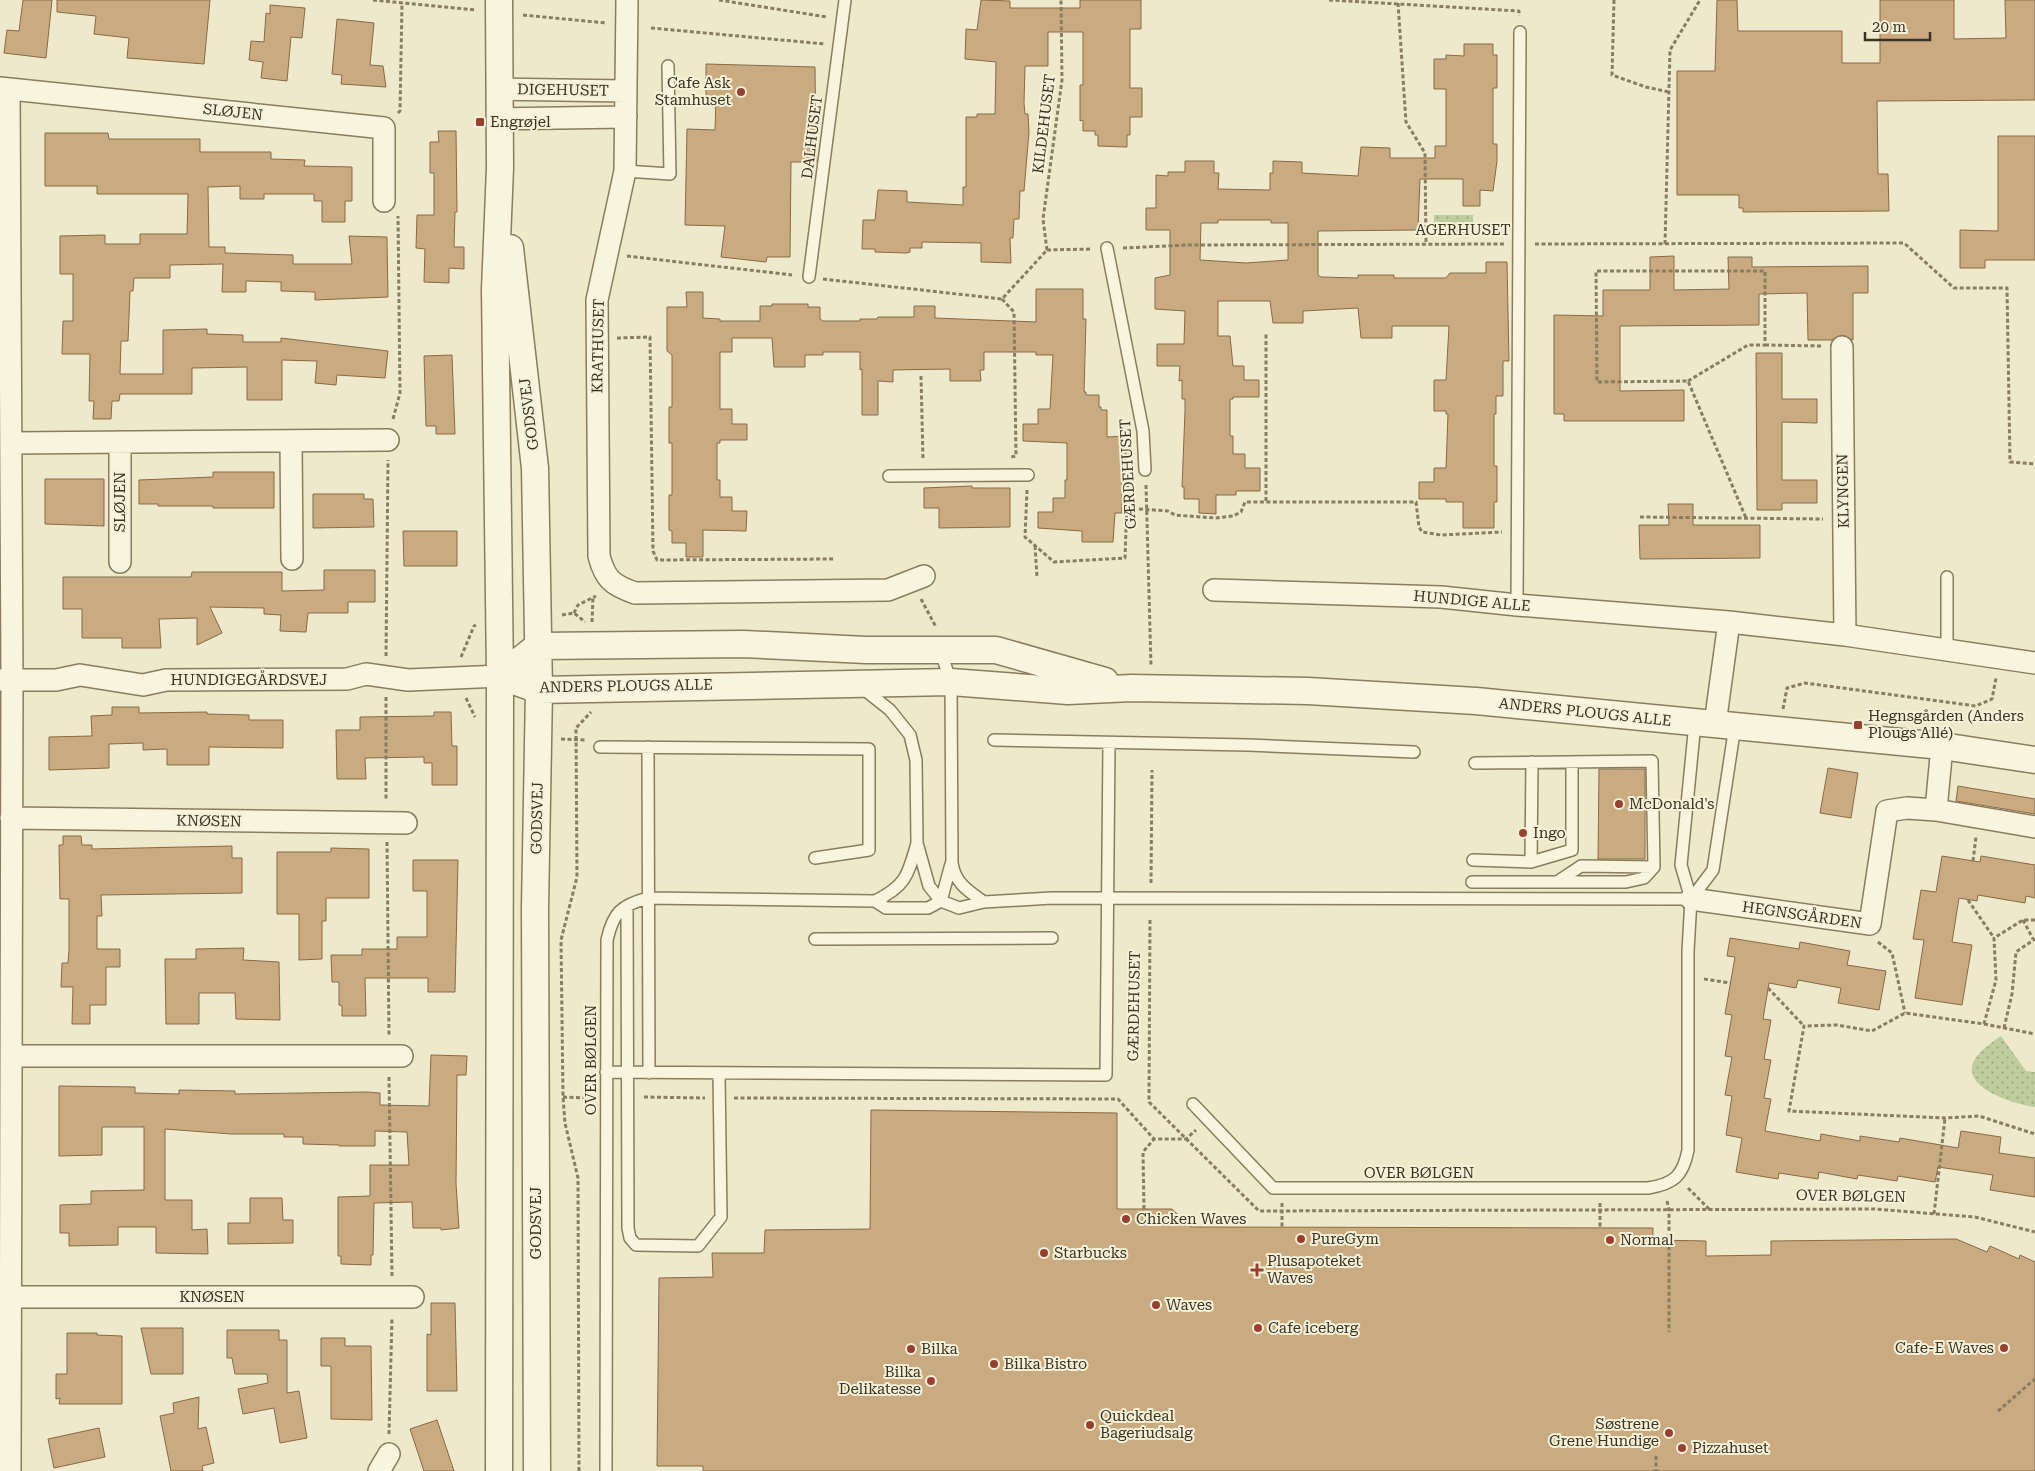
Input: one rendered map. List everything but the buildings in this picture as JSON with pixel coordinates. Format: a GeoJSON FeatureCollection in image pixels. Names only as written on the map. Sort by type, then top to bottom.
{"type":"FeatureCollection","features":[{"type":"Feature","properties":{"kind":"street","name":"DIGEHUSET"},"geometry":{"type":"LineString","coordinates":[[607,253],[625,171],[626,0]]}},
{"type":"Feature","properties":{"kind":"street","name":"GODSVEJ"},"geometry":{"type":"LineString","coordinates":[[497,8],[500,119],[495,289],[500,676],[499,1471]]}},
{"type":"Feature","properties":{"kind":"street","name":"SLØJEN"},"geometry":{"type":"LineString","coordinates":[[6,680],[6,531],[11,443],[5,306],[5,88],[384,128]]}},
{"type":"Feature","properties":{"kind":"street","name":"DIGEHUSET"},"geometry":{"type":"LineString","coordinates":[[499,89],[626,91]]}},
{"type":"Feature","properties":{"kind":"street"},"geometry":{"type":"LineString","coordinates":[[500,119],[626,117]]}},
{"type":"Feature","properties":{"kind":"street"},"geometry":{"type":"LineString","coordinates":[[384,128],[384,201]]}},
{"type":"Feature","properties":{"kind":"street","name":"GODSVEJ"},"geometry":{"type":"LineString","coordinates":[[500,168],[536,468],[539,690],[535,908],[537,1471]]}},
{"type":"Feature","properties":{"kind":"street","name":"KRATHUSET"},"geometry":{"type":"LineString","coordinates":[[607,253],[597,300],[599,556],[604,572],[612,582]]}},
{"type":"Feature","properties":{"kind":"street","name":"KLYNGEN"},"geometry":{"type":"LineString","coordinates":[[1842,347],[1845,635]]}},
{"type":"Feature","properties":{"kind":"street"},"geometry":{"type":"LineString","coordinates":[[11,443],[388,440]]}},
{"type":"Feature","properties":{"kind":"street"},"geometry":{"type":"LineString","coordinates":[[291,441],[292,559]]}},
{"type":"Feature","properties":{"kind":"street","name":"SLØJEN"},"geometry":{"type":"LineString","coordinates":[[120,442],[120,562]]}},
{"type":"Feature","properties":{"kind":"street"},"geometry":{"type":"LineString","coordinates":[[612,582],[617,587],[635,593],[888,590],[918,579]]}},
{"type":"Feature","properties":{"kind":"street","name":"HUNDIGE ALLE"},"geometry":{"type":"LineString","coordinates":[[1214,590],[1441,597],[1729,622],[1845,635],[2035,663]]}},
{"type":"Feature","properties":{"kind":"street"},"geometry":{"type":"LineString","coordinates":[[1715,724],[1729,622]]}},
{"type":"Feature","properties":{"kind":"street","name":"ANDERS PLOUGS ALLE"},"geometry":{"type":"LineString","coordinates":[[538,646],[744,644],[866,650],[996,650],[1058,670],[1142,680],[1476,701],[1942,746],[2035,760]]}},
{"type":"Feature","properties":{"kind":"street"},"geometry":{"type":"LineString","coordinates":[[500,676],[538,646]]}},
{"type":"Feature","properties":{"kind":"street","name":"HUNDIGEGÅRDSVEJ"},"geometry":{"type":"LineString","coordinates":[[6,680],[56,680],[80,674],[143,685],[166,680],[347,679],[366,674],[408,680],[500,676]]}},
{"type":"Feature","properties":{"kind":"street","name":"ANDERS PLOUGS ALLE"},"geometry":{"type":"LineString","coordinates":[[500,676],[539,690],[718,685],[951,682],[1068,691],[1142,680]]}},
{"type":"Feature","properties":{"kind":"street"},"geometry":{"type":"LineString","coordinates":[[6,680],[11,818],[6,958],[11,1056],[5,1221],[11,1297],[10,1471]]}},
{"type":"Feature","properties":{"kind":"street"},"geometry":{"type":"LineString","coordinates":[[1936,810],[1942,746]]}},
{"type":"Feature","properties":{"kind":"street","name":"HEGNSGÅRDEN"},"geometry":{"type":"LineString","coordinates":[[1691,899],[1870,924],[1887,811],[1907,808],[1936,810],[2035,827]]}},
{"type":"Feature","properties":{"kind":"street","name":"KNØSEN"},"geometry":{"type":"LineString","coordinates":[[11,818],[406,823]]}},
{"type":"Feature","properties":{"kind":"street"},"geometry":{"type":"LineString","coordinates":[[11,1056],[402,1056]]}},
{"type":"Feature","properties":{"kind":"street","name":"KNØSEN"},"geometry":{"type":"LineString","coordinates":[[11,1297],[414,1297]]}},
{"type":"Feature","properties":{"kind":"lane","name":"DALHUSET"},"geometry":{"type":"LineString","coordinates":[[809,277],[845,0]]}},
{"type":"Feature","properties":{"kind":"lane"},"geometry":{"type":"LineString","coordinates":[[1518,244],[1520,32]]}},
{"type":"Feature","properties":{"kind":"lane"},"geometry":{"type":"LineString","coordinates":[[625,171],[670,174],[668,66]]}},
{"type":"Feature","properties":{"kind":"lane","name":"AGERHUSET"},"geometry":{"type":"LineString","coordinates":[[1517,605],[1518,244]]}},
{"type":"Feature","properties":{"kind":"lane","name":"GÆRDEHUSET"},"geometry":{"type":"LineString","coordinates":[[1107,248],[1143,432],[1146,470]]}},
{"type":"Feature","properties":{"kind":"lane"},"geometry":{"type":"LineString","coordinates":[[889,476],[1028,475]]}},
{"type":"Feature","properties":{"kind":"lane"},"geometry":{"type":"LineString","coordinates":[[1947,577],[1947,650]]}},
{"type":"Feature","properties":{"kind":"lane"},"geometry":{"type":"LineString","coordinates":[[944,649],[951,682],[952,863],[954,874],[960,883],[984,902]]}},
{"type":"Feature","properties":{"kind":"lane"},"geometry":{"type":"LineString","coordinates":[[857,684],[890,710],[910,734],[916,760],[917,843],[929,886],[941,901],[959,908],[984,902],[1052,898],[1691,899]]}},
{"type":"Feature","properties":{"kind":"lane"},"geometry":{"type":"LineString","coordinates":[[1691,899],[1713,870],[1715,724]]}},
{"type":"Feature","properties":{"kind":"lane"},"geometry":{"type":"LineString","coordinates":[[1677,1177],[1685,1165],[1688,1150],[1688,978],[1691,899],[1681,865],[1715,724]]}},
{"type":"Feature","properties":{"kind":"lane"},"geometry":{"type":"LineString","coordinates":[[994,740],[1266,746],[1414,752]]}},
{"type":"Feature","properties":{"kind":"lane"},"geometry":{"type":"LineString","coordinates":[[606,1072],[1106,1075],[1109,743]]}},
{"type":"Feature","properties":{"kind":"lane"},"geometry":{"type":"LineString","coordinates":[[600,747],[869,749],[868,850],[815,858]]}},
{"type":"Feature","properties":{"kind":"lane"},"geometry":{"type":"LineString","coordinates":[[648,747],[648,1073]]}},
{"type":"Feature","properties":{"kind":"lane"},"geometry":{"type":"LineString","coordinates":[[1472,882],[1626,882],[1644,878],[1654,867],[1652,761],[1475,763]]}},
{"type":"Feature","properties":{"kind":"lane"},"geometry":{"type":"LineString","coordinates":[[1531,862],[1532,762]]}},
{"type":"Feature","properties":{"kind":"lane"},"geometry":{"type":"LineString","coordinates":[[1473,860],[1531,862],[1572,850],[1578,762]]}},
{"type":"Feature","properties":{"kind":"lane"},"geometry":{"type":"LineString","coordinates":[[875,901],[893,892],[903,883],[910,870],[917,843]]}},
{"type":"Feature","properties":{"kind":"lane"},"geometry":{"type":"LineString","coordinates":[[875,901],[886,908],[928,908],[941,901],[952,863]]}},
{"type":"Feature","properties":{"kind":"lane"},"geometry":{"type":"LineString","coordinates":[[1557,882],[1581,866],[1654,867]]}},
{"type":"Feature","properties":{"kind":"lane","name":"OVER BØLGEN"},"geometry":{"type":"LineString","coordinates":[[606,1471],[606,940],[611,923],[618,911],[633,902],[648,898],[875,901]]}},
{"type":"Feature","properties":{"kind":"lane"},"geometry":{"type":"LineString","coordinates":[[627,906],[628,1228],[630,1238],[636,1245],[698,1246],[721,1218],[719,1072]]}},
{"type":"Feature","properties":{"kind":"lane"},"geometry":{"type":"LineString","coordinates":[[815,939],[1052,938]]}},
{"type":"Feature","properties":{"kind":"lane","name":"OVER BØLGEN"},"geometry":{"type":"LineString","coordinates":[[1193,1104],[1272,1188],[1648,1188],[1663,1186],[1677,1177]]}},
{"type":"Feature","properties":{"kind":"path"},"geometry":{"type":"LineString","coordinates":[[373,0],[497,8],[610,24]]}},
{"type":"Feature","properties":{"kind":"path"},"geometry":{"type":"LineString","coordinates":[[719,0],[842,19]]}},
{"type":"Feature","properties":{"kind":"path","name":"KILDEHUSET"},"geometry":{"type":"LineString","coordinates":[[1047,250],[1043,219],[1062,80],[1060,0]]}},
{"type":"Feature","properties":{"kind":"path"},"geometry":{"type":"LineString","coordinates":[[1329,0],[1519,11],[1520,32]]}},
{"type":"Feature","properties":{"kind":"path"},"geometry":{"type":"LineString","coordinates":[[1614,0],[1612,74],[1646,87],[1670,92]]}},
{"type":"Feature","properties":{"kind":"path"},"geometry":{"type":"LineString","coordinates":[[1665,244],[1670,50],[1700,0]]}},
{"type":"Feature","properties":{"kind":"path"},"geometry":{"type":"LineString","coordinates":[[384,128],[400,111],[402,3]]}},
{"type":"Feature","properties":{"kind":"path"},"geometry":{"type":"LineString","coordinates":[[1398,3],[1406,122],[1425,153],[1426,244]]}},
{"type":"Feature","properties":{"kind":"path"},"geometry":{"type":"LineString","coordinates":[[651,28],[839,45]]}},
{"type":"Feature","properties":{"kind":"path"},"geometry":{"type":"LineString","coordinates":[[1518,244],[1904,244],[1954,288],[2007,288],[2010,462],[2035,464]]}},
{"type":"Feature","properties":{"kind":"path","name":"AGERHUSET"},"geometry":{"type":"LineString","coordinates":[[1047,250],[1187,245],[1518,244]]}},
{"type":"Feature","properties":{"kind":"path"},"geometry":{"type":"LineString","coordinates":[[1002,299],[1047,250]]}},
{"type":"Feature","properties":{"kind":"path"},"geometry":{"type":"LineString","coordinates":[[607,253],[1002,299],[1014,312],[1016,456]]}},
{"type":"Feature","properties":{"kind":"path"},"geometry":{"type":"LineString","coordinates":[[1765,345],[1765,272],[1596,271],[1597,382],[1688,381],[1748,345],[1842,347]]}},
{"type":"Feature","properties":{"kind":"path"},"geometry":{"type":"LineString","coordinates":[[1266,333],[1266,501]]}},
{"type":"Feature","properties":{"kind":"path"},"geometry":{"type":"LineString","coordinates":[[597,338],[650,337],[653,551],[658,560],[835,559]]}},
{"type":"Feature","properties":{"kind":"path"},"geometry":{"type":"LineString","coordinates":[[921,376],[923,460]]}},
{"type":"Feature","properties":{"kind":"path"},"geometry":{"type":"LineString","coordinates":[[1688,381],[1746,518]]}},
{"type":"Feature","properties":{"kind":"path"},"geometry":{"type":"LineString","coordinates":[[1006,457],[1016,456],[1027,461],[1025,536],[1054,562],[1125,558],[1129,470]]}},
{"type":"Feature","properties":{"kind":"path"},"geometry":{"type":"LineString","coordinates":[[915,460],[933,460]]}},
{"type":"Feature","properties":{"kind":"path","name":"GÆRDEHUSET"},"geometry":{"type":"LineString","coordinates":[[1142,680],[1146,470]]}},
{"type":"Feature","properties":{"kind":"path"},"geometry":{"type":"LineString","coordinates":[[1126,508],[1168,511],[1175,515],[1215,518],[1233,516],[1241,512],[1244,502],[1416,502],[1418,522],[1422,532],[1441,534],[1517,531]]}},
{"type":"Feature","properties":{"kind":"path"},"geometry":{"type":"LineString","coordinates":[[1640,516],[1844,519]]}},
{"type":"Feature","properties":{"kind":"path"},"geometry":{"type":"LineString","coordinates":[[1035,546],[1037,577]]}},
{"type":"Feature","properties":{"kind":"path"},"geometry":{"type":"LineString","coordinates":[[918,579],[944,649]]}},
{"type":"Feature","properties":{"kind":"path"},"geometry":{"type":"LineString","coordinates":[[574,613],[578,605],[586,599],[594,597],[612,582]]}},
{"type":"Feature","properties":{"kind":"path"},"geometry":{"type":"LineString","coordinates":[[592,628],[594,597]]}},
{"type":"Feature","properties":{"kind":"path"},"geometry":{"type":"LineString","coordinates":[[1779,731],[1787,688],[1805,683],[1976,706],[1992,699],[1999,657]]}},
{"type":"Feature","properties":{"kind":"path"},"geometry":{"type":"LineString","coordinates":[[576,738],[577,877],[561,940],[563,1097],[565,1123],[578,1178],[579,1471]]}},
{"type":"Feature","properties":{"kind":"path"},"geometry":{"type":"LineString","coordinates":[[1151,883],[1152,770]]}},
{"type":"Feature","properties":{"kind":"path"},"geometry":{"type":"LineString","coordinates":[[1968,900],[1994,938],[1996,980],[1984,1024]]}},
{"type":"Feature","properties":{"kind":"path","name":"GÆRDEHUSET"},"geometry":{"type":"LineString","coordinates":[[1148,1091],[1150,920]]}},
{"type":"Feature","properties":{"kind":"path"},"geometry":{"type":"LineString","coordinates":[[1994,938],[2023,920],[2035,920]]}},
{"type":"Feature","properties":{"kind":"path"},"geometry":{"type":"LineString","coordinates":[[2004,1028],[2012,994],[2016,952],[2034,939],[2023,920]]}},
{"type":"Feature","properties":{"kind":"path"},"geometry":{"type":"LineString","coordinates":[[1870,924],[1876,940],[1892,953],[1905,1013]]}},
{"type":"Feature","properties":{"kind":"path"},"geometry":{"type":"LineString","coordinates":[[1688,978],[1730,983]]}},
{"type":"Feature","properties":{"kind":"path"},"geometry":{"type":"LineString","coordinates":[[1768,988],[1804,1026],[1837,1025],[1872,1031],[1905,1013],[1984,1024],[2035,1034]]}},
{"type":"Feature","properties":{"kind":"path"},"geometry":{"type":"LineString","coordinates":[[1804,1026],[1789,1111],[1945,1118],[1979,1116],[2035,1134]]}},
{"type":"Feature","properties":{"kind":"path","name":"OVER BØLGEN"},"geometry":{"type":"LineString","coordinates":[[1148,1091],[1149,1102],[1259,1211],[1874,1210],[1975,1217],[2035,1232]]}},
{"type":"Feature","properties":{"kind":"path"},"geometry":{"type":"LineString","coordinates":[[563,1097],[606,1098]]}},
{"type":"Feature","properties":{"kind":"path"},"geometry":{"type":"LineString","coordinates":[[627,1097],[1118,1099],[1154,1139],[1186,1139]]}},
{"type":"Feature","properties":{"kind":"path"},"geometry":{"type":"LineString","coordinates":[[1934,1214],[1945,1118]]}},
{"type":"Feature","properties":{"kind":"path"},"geometry":{"type":"LineString","coordinates":[[1144,1209],[1143,1152],[1154,1139]]}},
{"type":"Feature","properties":{"kind":"path"},"geometry":{"type":"LineString","coordinates":[[1677,1177],[1710,1210]]}},
{"type":"Feature","properties":{"kind":"path"},"geometry":{"type":"LineString","coordinates":[[1600,1210],[1600,1228]]}},
{"type":"Feature","properties":{"kind":"path"},"geometry":{"type":"LineString","coordinates":[[1669,1210],[1669,1332]]}},
{"type":"Feature","properties":{"kind":"path"},"geometry":{"type":"LineString","coordinates":[[1282,1211],[1282,1228]]}},
{"type":"Feature","properties":{"kind":"path"},"geometry":{"type":"LineString","coordinates":[[1998,1410],[2035,1379]]}},
{"type":"Feature","properties":{"kind":"path"},"geometry":{"type":"LineString","coordinates":[[1656,1456],[1656,1471]]}},
{"type":"Feature","properties":{"kind":"green space"},"geometry":{"type":"Polygon","coordinates":[[[1434,215],[1473,215],[1473,235],[1434,235],[1434,215]]]}},
{"type":"Feature","properties":{"kind":"green space"},"geometry":{"type":"Polygon","coordinates":[[[2001,1036],[2026,1071],[2035,1072],[2035,1107],[1991,1093],[1974,1078],[1972,1069],[1975,1059],[1983,1049],[2001,1036]]]}},
{"type":"Feature","properties":{"kind":"place","name":"Cafe Ask Stamhuset"},"geometry":{"type":"Point","coordinates":[741,92]}},
{"type":"Feature","properties":{"kind":"place","name":"Engrøjel"},"geometry":{"type":"Point","coordinates":[480,122]}},
{"type":"Feature","properties":{"kind":"place","name":"Hegnsgården (Anders Plougs Allé)"},"geometry":{"type":"Point","coordinates":[1858,725]}},
{"type":"Feature","properties":{"kind":"place","name":"McDonald's"},"geometry":{"type":"Point","coordinates":[1619,804]}},
{"type":"Feature","properties":{"kind":"place","name":"Ingo"},"geometry":{"type":"Point","coordinates":[1523,833]}},
{"type":"Feature","properties":{"kind":"place","name":"Chicken Waves"},"geometry":{"type":"Point","coordinates":[1126,1219]}},
{"type":"Feature","properties":{"kind":"place","name":"PureGym"},"geometry":{"type":"Point","coordinates":[1301,1239]}},
{"type":"Feature","properties":{"kind":"place","name":"Normal"},"geometry":{"type":"Point","coordinates":[1610,1240]}},
{"type":"Feature","properties":{"kind":"place","name":"Starbucks"},"geometry":{"type":"Point","coordinates":[1044,1253]}},
{"type":"Feature","properties":{"kind":"place","name":"Plusapoteket Waves"},"geometry":{"type":"Point","coordinates":[1257,1270]}},
{"type":"Feature","properties":{"kind":"place","name":"Waves"},"geometry":{"type":"Point","coordinates":[1156,1305]}},
{"type":"Feature","properties":{"kind":"place","name":"Cafe iceberg"},"geometry":{"type":"Point","coordinates":[1258,1328]}},
{"type":"Feature","properties":{"kind":"place","name":"Cafe-E Waves"},"geometry":{"type":"Point","coordinates":[2004,1348]}},
{"type":"Feature","properties":{"kind":"place","name":"Bilka"},"geometry":{"type":"Point","coordinates":[911,1349]}},
{"type":"Feature","properties":{"kind":"place","name":"Bilka Bistro"},"geometry":{"type":"Point","coordinates":[994,1364]}},
{"type":"Feature","properties":{"kind":"place","name":"Bilka Delikatesse"},"geometry":{"type":"Point","coordinates":[931,1381]}},
{"type":"Feature","properties":{"kind":"place","name":"Quickdeal Bageriudsalg"},"geometry":{"type":"Point","coordinates":[1090,1425]}},
{"type":"Feature","properties":{"kind":"place","name":"Søstrene Grene Hundige"},"geometry":{"type":"Point","coordinates":[1669,1433]}},
{"type":"Feature","properties":{"kind":"place","name":"Pizzahuset"},"geometry":{"type":"Point","coordinates":[1682,1448]}}]}
